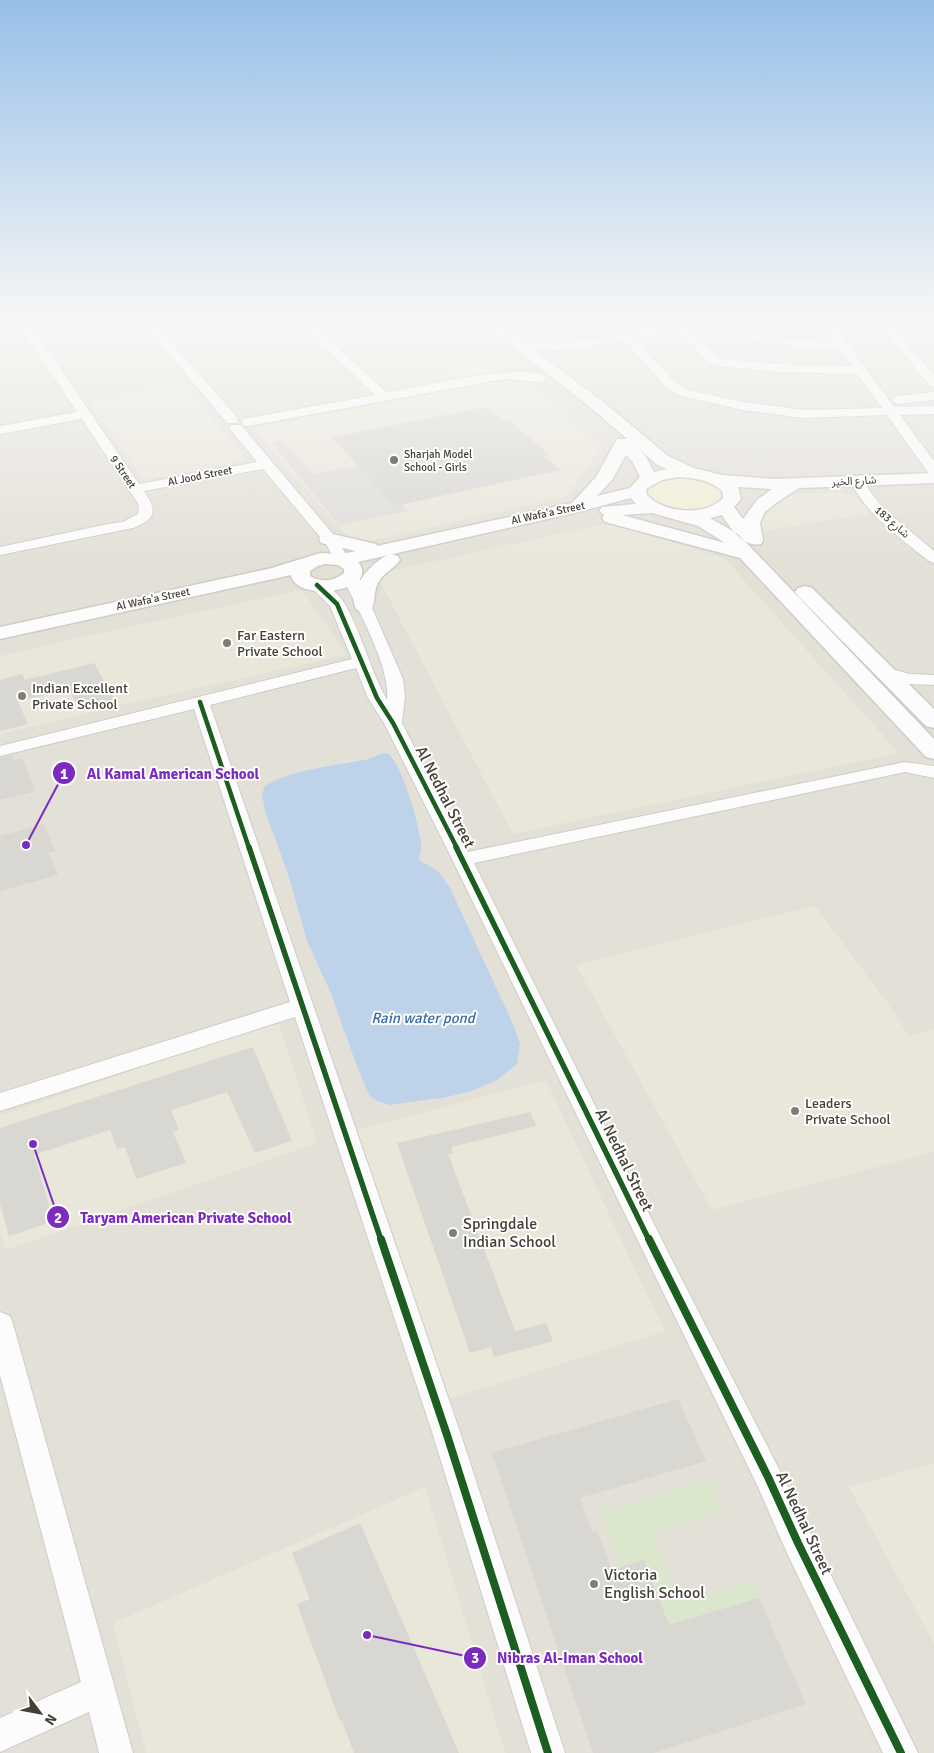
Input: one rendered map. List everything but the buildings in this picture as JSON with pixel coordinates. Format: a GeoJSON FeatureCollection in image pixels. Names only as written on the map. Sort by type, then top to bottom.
{"type":"FeatureCollection","features":[{"type":"Feature","properties":{"kind":"street","name":"9 Street"},"geometry":{"type":"LineString","coordinates":[[76,403],[137,493]]}},
{"type":"Feature","properties":{"kind":"street"},"geometry":{"type":"LineString","coordinates":[[221,403],[239,423],[266,464],[328,539],[386,555],[368,582],[364,594],[364,606]]}},
{"type":"Feature","properties":{"kind":"street"},"geometry":{"type":"LineString","coordinates":[[239,423],[352,403]]}},
{"type":"Feature","properties":{"kind":"street"},"geometry":{"type":"LineString","coordinates":[[572,403],[624,444],[639,459],[644,485],[642,500],[654,508]]}},
{"type":"Feature","properties":{"kind":"street"},"geometry":{"type":"LineString","coordinates":[[593,403],[670,465],[691,472]]}},
{"type":"Feature","properties":{"kind":"street"},"geometry":{"type":"LineString","coordinates":[[730,403],[760,409],[812,414],[934,410]]}},
{"type":"Feature","properties":{"kind":"street"},"geometry":{"type":"LineString","coordinates":[[760,409],[843,403]]}},
{"type":"Feature","properties":{"kind":"street"},"geometry":{"type":"LineString","coordinates":[[884,403],[934,471]]}},
{"type":"Feature","properties":{"kind":"street"},"geometry":{"type":"LineString","coordinates":[[0,430],[84,415]]}},
{"type":"Feature","properties":{"kind":"street"},"geometry":{"type":"LineString","coordinates":[[624,444],[584,511],[750,547]]}},
{"type":"Feature","properties":{"kind":"street"},"geometry":{"type":"LineString","coordinates":[[649,448],[796,484]]}},
{"type":"Feature","properties":{"kind":"street","name":"Al Jood Street"},"geometry":{"type":"LineString","coordinates":[[137,493],[266,464]]}},
{"type":"Feature","properties":{"kind":"street","name":"Al Wafa'a Street"},"geometry":{"type":"LineString","coordinates":[[584,511],[668,473],[691,472]]}},
{"type":"Feature","properties":{"kind":"street","name":"شارع الخير"},"geometry":{"type":"LineString","coordinates":[[691,472],[719,480],[774,484],[934,478]]}},
{"type":"Feature","properties":{"kind":"street"},"geometry":{"type":"LineString","coordinates":[[719,480],[731,489],[729,503],[734,520],[750,547],[931,749],[905,767]]}},
{"type":"Feature","properties":{"kind":"street","name":"شارع 183"},"geometry":{"type":"LineString","coordinates":[[857,480],[867,499],[931,553]]}},
{"type":"Feature","properties":{"kind":"street","name":"شارع الخير"},"geometry":{"type":"LineString","coordinates":[[681,514],[711,513],[748,492],[774,484]]}},
{"type":"Feature","properties":{"kind":"street"},"geometry":{"type":"LineString","coordinates":[[750,547],[751,524],[757,512],[779,492],[796,484]]}},
{"type":"Feature","properties":{"kind":"street"},"geometry":{"type":"LineString","coordinates":[[0,532],[4,550],[122,527],[141,519],[145,515],[146,509],[137,493]]}},
{"type":"Feature","properties":{"kind":"street","name":"Al Wafa'a Street"},"geometry":{"type":"LineString","coordinates":[[0,645],[279,584],[328,569],[386,555],[584,511],[654,508],[681,514]]}},
{"type":"Feature","properties":{"kind":"street"},"geometry":{"type":"LineString","coordinates":[[681,514],[704,522],[750,547],[910,696],[934,721]]}},
{"type":"Feature","properties":{"kind":"street"},"geometry":{"type":"LineString","coordinates":[[328,539],[326,551],[328,569],[355,590],[387,657],[395,679],[394,723]]}},
{"type":"Feature","properties":{"kind":"street","name":"Al Wafa'a Street"},"geometry":{"type":"LineString","coordinates":[[0,633],[276,573],[328,569]]}},
{"type":"Feature","properties":{"kind":"street","name":"Al Nedhal Street"},"geometry":{"type":"LineString","coordinates":[[328,569],[336,604],[377,698],[394,723],[462,859],[768,1477],[798,1543],[901,1753]]}},
{"type":"Feature","properties":{"kind":"street"},"geometry":{"type":"LineString","coordinates":[[0,751],[362,662]]}},
{"type":"Feature","properties":{"kind":"street"},"geometry":{"type":"LineString","coordinates":[[886,674],[909,679],[933,680]]}},
{"type":"Feature","properties":{"kind":"street"},"geometry":{"type":"LineString","coordinates":[[910,696],[920,684],[933,680]]}},
{"type":"Feature","properties":{"kind":"street"},"geometry":{"type":"LineString","coordinates":[[200,702],[447,1435],[548,1753]]}},
{"type":"Feature","properties":{"kind":"street"},"geometry":{"type":"LineString","coordinates":[[462,859],[905,767],[934,772]]}},
{"type":"Feature","properties":{"kind":"street"},"geometry":{"type":"LineString","coordinates":[[0,1102],[302,1006]]}},
{"type":"Feature","properties":{"kind":"street"},"geometry":{"type":"LineString","coordinates":[[0,1324],[116,1753]]}},
{"type":"Feature","properties":{"kind":"street"},"geometry":{"type":"LineString","coordinates":[[0,1736],[99,1691]]}},
{"type":"Feature","properties":{"kind":"shaded area"},"geometry":{"type":"Polygon","coordinates":[[[0,403],[934,403],[934,1753],[0,1753],[0,403]]]}},
{"type":"Feature","properties":{"kind":"shaded area"},"geometry":{"type":"Polygon","coordinates":[[[89,403],[199,403],[247,460],[143,480],[89,403]]]}},
{"type":"Feature","properties":{"kind":"shaded area"},"geometry":{"type":"Polygon","coordinates":[[[386,403],[551,403],[603,446],[566,497],[365,542],[352,542],[254,430],[258,427],[386,403]]]}},
{"type":"Feature","properties":{"kind":"shaded area"},"geometry":{"type":"Polygon","coordinates":[[[283,440],[312,474],[365,464],[408,511],[339,525],[271,442],[283,440]]]}},
{"type":"Feature","properties":{"kind":"shaded area"},"geometry":{"type":"Polygon","coordinates":[[[841,492],[852,495],[874,513],[762,531],[756,520],[790,495],[841,492]]]}},
{"type":"Feature","properties":{"kind":"shaded area"},"geometry":{"type":"Polygon","coordinates":[[[608,523],[724,558],[899,753],[513,834],[376,574],[608,523]]]}},
{"type":"Feature","properties":{"kind":"shaded area","name":"Far Eastern Private School"},"geometry":{"type":"Polygon","coordinates":[[[302,590],[347,655],[0,734],[0,656],[109,631],[122,657],[110,631],[302,590]]]}},
{"type":"Feature","properties":{"kind":"shaded area"},"geometry":{"type":"Polygon","coordinates":[[[815,906],[889,1005],[909,1036],[934,1030],[934,1152],[712,1210],[576,965],[815,906]]]}},
{"type":"Feature","properties":{"kind":"shaded area"},"geometry":{"type":"Polygon","coordinates":[[[278,1020],[317,1143],[6,1250],[0,1233],[0,1116],[278,1020]]]}},
{"type":"Feature","properties":{"kind":"shaded area"},"geometry":{"type":"Polygon","coordinates":[[[546,1080],[665,1331],[449,1399],[357,1130],[546,1080]]]}},
{"type":"Feature","properties":{"kind":"shaded area"},"geometry":{"type":"Polygon","coordinates":[[[934,1463],[934,1644],[849,1487],[934,1463]]]}},
{"type":"Feature","properties":{"kind":"shaded area"},"geometry":{"type":"Polygon","coordinates":[[[425,1487],[505,1753],[146,1753],[113,1623],[425,1487]]]}},
{"type":"Feature","properties":{"kind":"green space"},"geometry":{"type":"Polygon","coordinates":[[[710,1480],[724,1512],[652,1533],[681,1604],[753,1583],[759,1598],[669,1625],[644,1560],[620,1567],[600,1513],[710,1480]]]}},
{"type":"Feature","properties":{"kind":"sand"},"geometry":{"type":"Polygon","coordinates":[[[666,477],[691,477],[714,484],[724,496],[722,502],[692,513],[653,507],[641,489],[666,477]]]}},
{"type":"Feature","properties":{"kind":"water","name":"Rain water pond"},"geometry":{"type":"Polygon","coordinates":[[[383,753],[389,754],[394,761],[410,797],[420,835],[421,848],[419,860],[439,872],[450,888],[513,1024],[520,1044],[517,1064],[497,1080],[472,1091],[447,1097],[390,1105],[377,1101],[369,1095],[355,1061],[330,991],[307,941],[289,877],[265,811],[262,794],[265,786],[289,775],[367,759],[383,753]]]}},
{"type":"Feature","properties":{"kind":"cycle path"},"geometry":{"type":"LineString","coordinates":[[317,585],[337,604],[377,698],[393,723],[462,859],[768,1477],[798,1543],[901,1753]]}},
{"type":"Feature","properties":{"kind":"cycle path"},"geometry":{"type":"LineString","coordinates":[[200,702],[447,1435],[548,1753]]}},
{"type":"Feature","properties":{"kind":"place","name":"Sharjah Model School - Girls"},"geometry":{"type":"Point","coordinates":[394,460]}},
{"type":"Feature","properties":{"kind":"place","name":"Far Eastern Private School"},"geometry":{"type":"Point","coordinates":[227,643]}},
{"type":"Feature","properties":{"kind":"place","name":"Indian Excellent Private School"},"geometry":{"type":"Point","coordinates":[22,696]}},
{"type":"Feature","properties":{"kind":"place","name":"Al Kamal American School"},"geometry":{"type":"Point","coordinates":[26,845]}},
{"type":"Feature","properties":{"kind":"place","name":"Leaders Private School"},"geometry":{"type":"Point","coordinates":[795,1111]}},
{"type":"Feature","properties":{"kind":"place","name":"Taryam American Private School"},"geometry":{"type":"Point","coordinates":[33,1144]}},
{"type":"Feature","properties":{"kind":"place","name":"Springdale Indian School"},"geometry":{"type":"Point","coordinates":[453,1233]}},
{"type":"Feature","properties":{"kind":"place","name":"Victoria English School"},"geometry":{"type":"Point","coordinates":[594,1584]}},
{"type":"Feature","properties":{"kind":"place","name":"Nibras Al-Iman School"},"geometry":{"type":"Point","coordinates":[367,1635]}}]}
